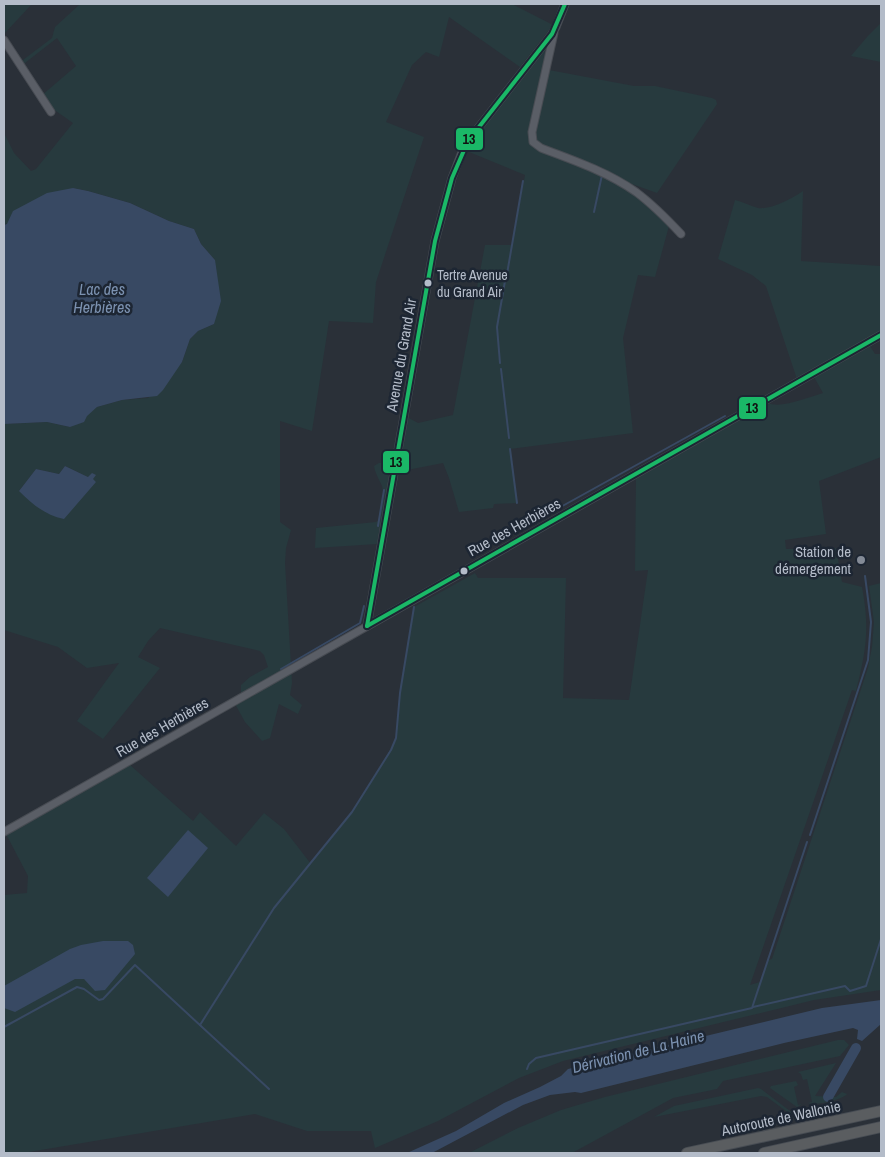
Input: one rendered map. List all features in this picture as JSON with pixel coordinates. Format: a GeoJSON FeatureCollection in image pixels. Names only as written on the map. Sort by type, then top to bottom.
{"type":"FeatureCollection","features":[{"type":"Feature","properties":{"kind":"highway","name":"Autoroute de Wallonie"},"geometry":{"type":"LineString","coordinates":[[687,1153],[881,1111]]}},
{"type":"Feature","properties":{"kind":"highway","name":"Autoroute de Wallonie"},"geometry":{"type":"LineString","coordinates":[[764,1153],[881,1127]]}},
{"type":"Feature","properties":{"kind":"street","name":"Avenue du Grand Air"},"geometry":{"type":"LineString","coordinates":[[367,626],[434,249],[452,178],[468,141],[556,28],[565,4]]}},
{"type":"Feature","properties":{"kind":"street"},"geometry":{"type":"LineString","coordinates":[[556,28],[532,132],[533,142],[541,148],[624,184],[645,199],[681,234]]}},
{"type":"Feature","properties":{"kind":"street"},"geometry":{"type":"LineString","coordinates":[[4,40],[51,112]]}},
{"type":"Feature","properties":{"kind":"street","name":"Rue des Herbières"},"geometry":{"type":"LineString","coordinates":[[4,832],[881,335]]}},
{"type":"Feature","properties":{"kind":"green space"},"geometry":{"type":"Polygon","coordinates":[[[4,4],[32,4],[4,34],[4,4]]]}},
{"type":"Feature","properties":{"kind":"green space"},"geometry":{"type":"Polygon","coordinates":[[[512,4],[553,25],[520,67],[449,17],[439,57],[426,52],[412,65],[386,122],[424,137],[376,282],[373,323],[329,321],[312,431],[280,421],[280,522],[291,530],[286,548],[285,563],[292,683],[290,695],[302,705],[298,714],[279,704],[270,738],[262,741],[245,722],[234,702],[241,697],[241,685],[250,677],[268,667],[264,655],[260,651],[160,628],[148,641],[138,657],[160,668],[103,739],[77,721],[119,663],[87,668],[58,647],[4,630],[4,424],[47,422],[70,427],[97,407],[122,400],[148,398],[182,362],[190,339],[198,331],[214,324],[215,260],[201,244],[194,229],[169,221],[130,203],[73,188],[4,225],[4,133],[14,153],[31,171],[36,169],[73,123],[46,104],[41,96],[76,66],[57,38],[21,66],[19,63],[52,38],[55,27],[79,5],[512,4]],[[65,466],[59,474],[36,469],[19,491],[96,482],[65,466]]]}},
{"type":"Feature","properties":{"kind":"green space"},"geometry":{"type":"Polygon","coordinates":[[[881,23],[881,62],[851,56],[867,37],[881,23]]]}},
{"type":"Feature","properties":{"kind":"green space"},"geometry":{"type":"Polygon","coordinates":[[[543,49],[548,52],[531,143],[602,175],[637,195],[669,226],[655,277],[638,275],[623,338],[633,433],[510,449],[517,503],[494,504],[493,508],[459,512],[443,463],[397,472],[407,417],[418,423],[453,415],[485,245],[512,245],[525,175],[467,150],[543,49]]]}},
{"type":"Feature","properties":{"kind":"green space"},"geometry":{"type":"Polygon","coordinates":[[[549,70],[634,86],[655,86],[712,98],[716,100],[717,104],[657,193],[618,179],[537,144],[534,134],[549,70]]]}},
{"type":"Feature","properties":{"kind":"green space"},"geometry":{"type":"Polygon","coordinates":[[[803,191],[801,261],[881,266],[881,331],[797,379],[766,286],[752,275],[718,259],[735,200],[763,208],[782,203],[803,191]]]}},
{"type":"Feature","properties":{"kind":"green space"},"geometry":{"type":"Polygon","coordinates":[[[870,346],[875,354],[881,354],[881,457],[819,481],[826,534],[785,540],[786,549],[836,548],[842,582],[862,587],[866,615],[866,640],[862,664],[856,691],[852,690],[750,985],[760,982],[768,960],[772,959],[868,668],[874,622],[869,586],[881,583],[881,990],[814,1000],[563,1061],[519,1078],[438,1121],[375,1148],[371,1131],[307,1131],[255,1114],[23,1153],[4,1153],[4,895],[27,893],[28,876],[6,834],[130,765],[193,821],[200,812],[236,846],[264,813],[284,829],[311,864],[352,812],[395,742],[400,693],[414,607],[475,573],[478,578],[566,578],[563,698],[629,700],[648,570],[635,571],[636,479],[768,403],[787,404],[823,393],[814,377],[870,346]]]}},
{"type":"Feature","properties":{"kind":"green space"},"geometry":{"type":"Polygon","coordinates":[[[387,462],[392,463],[377,544],[315,548],[316,528],[376,522],[379,520],[383,490],[374,466],[387,462]]]}},
{"type":"Feature","properties":{"kind":"green space"},"geometry":{"type":"Polygon","coordinates":[[[844,1040],[849,1045],[840,1056],[723,1081],[717,1089],[673,1098],[572,1153],[469,1153],[518,1128],[561,1110],[605,1097],[844,1040]]]}},
{"type":"Feature","properties":{"kind":"green space"},"geometry":{"type":"Polygon","coordinates":[[[836,1063],[815,1096],[836,1097],[842,1092],[847,1094],[828,1102],[808,1103],[812,1102],[807,1079],[803,1080],[798,1072],[836,1063]]]}},
{"type":"Feature","properties":{"kind":"green space"},"geometry":{"type":"Polygon","coordinates":[[[796,1081],[798,1085],[794,1087],[798,1105],[802,1104],[797,1107],[770,1088],[771,1086],[796,1081]]]}},
{"type":"Feature","properties":{"kind":"green space"},"geometry":{"type":"Polygon","coordinates":[[[758,1088],[794,1113],[805,1111],[790,1114],[767,1097],[761,1096],[654,1117],[674,1106],[758,1088]]]}},
{"type":"Feature","properties":{"kind":"water","name":"Lac des Herbières"},"geometry":{"type":"Polygon","coordinates":[[[73,188],[130,203],[169,221],[194,229],[201,244],[215,260],[221,301],[214,324],[198,331],[190,339],[182,362],[157,396],[122,400],[97,407],[87,416],[84,422],[70,427],[47,422],[4,424],[4,225],[7,224],[13,211],[47,193],[73,188]]]}},
{"type":"Feature","properties":{"kind":"water"},"geometry":{"type":"Polygon","coordinates":[[[65,466],[88,477],[92,473],[96,475],[93,479],[96,482],[64,519],[51,515],[39,508],[19,491],[36,469],[59,474],[65,466]]]}},
{"type":"Feature","properties":{"kind":"water"},"geometry":{"type":"Polygon","coordinates":[[[188,830],[208,848],[168,897],[147,878],[188,830]]]}},
{"type":"Feature","properties":{"kind":"water"},"geometry":{"type":"Polygon","coordinates":[[[103,941],[128,941],[133,945],[135,954],[105,990],[95,991],[84,979],[75,979],[15,1012],[4,1008],[4,986],[70,949],[103,941]]]}},
{"type":"Feature","properties":{"kind":"water"},"geometry":{"type":"Polygon","coordinates":[[[881,1000],[881,1024],[862,1041],[857,1039],[858,1030],[853,1028],[581,1093],[550,1095],[523,1105],[432,1153],[407,1153],[456,1131],[504,1103],[561,1076],[568,1069],[822,1008],[881,1000]]]}},
{"type":"Feature","properties":{"kind":"waterway"},"geometry":{"type":"LineString","coordinates":[[594,212],[602,175]]}},
{"type":"Feature","properties":{"kind":"waterway"},"geometry":{"type":"LineString","coordinates":[[507,274],[523,181]]}},
{"type":"Feature","properties":{"kind":"waterway"},"geometry":{"type":"LineString","coordinates":[[500,363],[497,327],[505,281]]}},
{"type":"Feature","properties":{"kind":"waterway"},"geometry":{"type":"LineString","coordinates":[[501,369],[509,438]]}},
{"type":"Feature","properties":{"kind":"waterway"},"geometry":{"type":"LineString","coordinates":[[557,509],[725,416]]}},
{"type":"Feature","properties":{"kind":"waterway"},"geometry":{"type":"LineString","coordinates":[[510,449],[517,503]]}},
{"type":"Feature","properties":{"kind":"waterway"},"geometry":{"type":"LineString","coordinates":[[378,526],[384,490]]}},
{"type":"Feature","properties":{"kind":"waterway"},"geometry":{"type":"LineString","coordinates":[[810,835],[868,660],[871,622],[865,576]]}},
{"type":"Feature","properties":{"kind":"waterway"},"geometry":{"type":"LineString","coordinates":[[281,669],[360,623],[364,606]]}},
{"type":"Feature","properties":{"kind":"waterway"},"geometry":{"type":"LineString","coordinates":[[200,1025],[274,908],[352,812],[391,750],[396,738],[400,693],[414,607]]}},
{"type":"Feature","properties":{"kind":"waterway","name":"Dérivation de La Haine"},"geometry":{"type":"LineString","coordinates":[[527,1069],[529,1064],[536,1058],[752,1008],[807,842]]}},
{"type":"Feature","properties":{"kind":"waterway"},"geometry":{"type":"LineString","coordinates":[[753,1007],[845,986],[850,991],[866,986],[881,939]]}},
{"type":"Feature","properties":{"kind":"waterway"},"geometry":{"type":"LineString","coordinates":[[4,1027],[77,987],[84,989],[99,1000],[103,999],[135,965],[269,1089]]}},
{"type":"Feature","properties":{"kind":"waterway"},"geometry":{"type":"LineString","coordinates":[[828,1097],[856,1048]]}},
{"type":"Feature","properties":{"kind":"transit line","name":"13"},"geometry":{"type":"LineString","coordinates":[[367,626],[435,241],[452,178],[468,141],[552,34],[565,4]]}},
{"type":"Feature","properties":{"kind":"transit line","name":"13"},"geometry":{"type":"LineString","coordinates":[[367,626],[881,335]]}},
{"type":"Feature","properties":{"kind":"place","name":"Tertre Avenue du Grand Air"},"geometry":{"type":"Point","coordinates":[428,283]}},
{"type":"Feature","properties":{"kind":"place","name":"Station de démergement"},"geometry":{"type":"Point","coordinates":[861,560]}}]}
